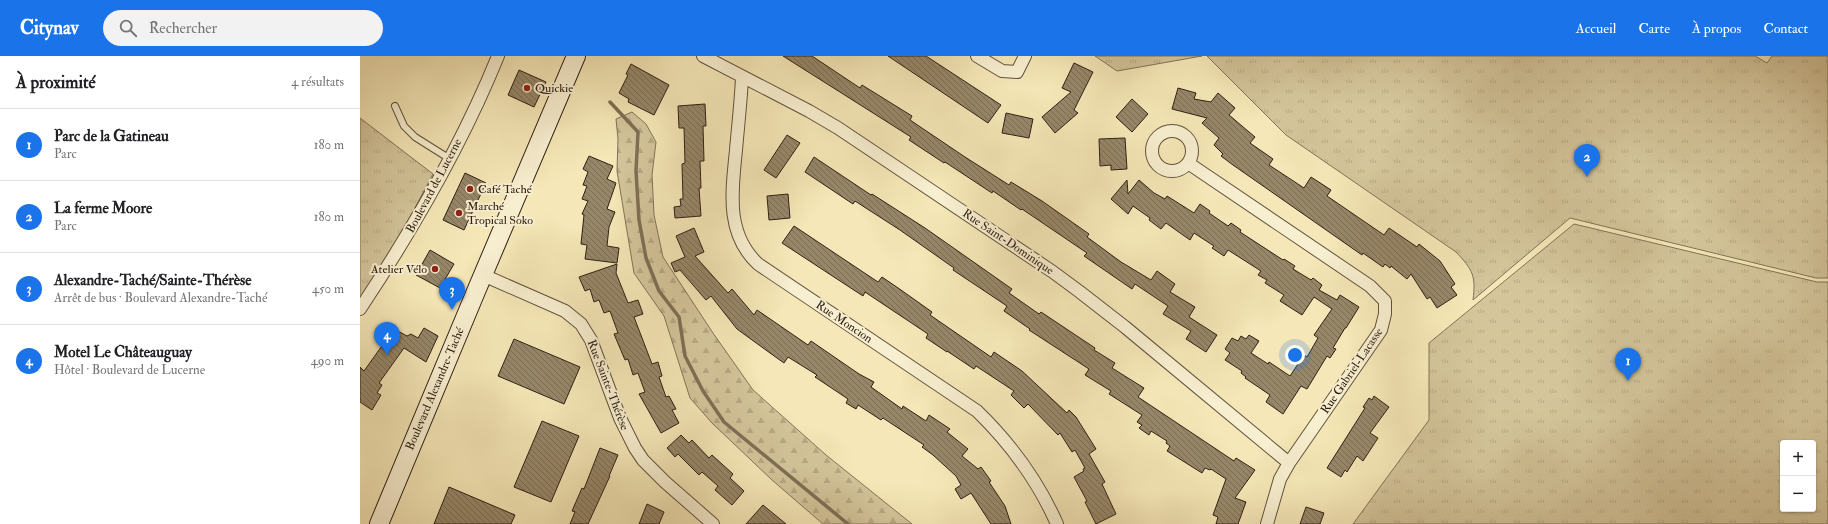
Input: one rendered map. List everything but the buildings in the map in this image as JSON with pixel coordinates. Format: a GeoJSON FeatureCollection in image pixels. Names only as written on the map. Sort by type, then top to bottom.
{"type":"FeatureCollection","features":[{"type":"Feature","properties":{"kind":"main road","name":"Boulevard Alexandre-Taché"},"geometry":{"type":"LineString","coordinates":[[379,524],[576,56]]}},
{"type":"Feature","properties":{"kind":"street","name":"Boulevard de Lucerne"},"geometry":{"type":"LineString","coordinates":[[360,309],[413,227],[450,159],[498,56]]}},
{"type":"Feature","properties":{"kind":"street","name":"Rue Saint-Dominique"},"geometry":{"type":"LineString","coordinates":[[703,56],[809,111],[838,128],[1053,272],[1125,327],[1289,463]]}},
{"type":"Feature","properties":{"kind":"street"},"geometry":{"type":"LineString","coordinates":[[977,56],[1002,71],[1017,72],[1025,56]]}},
{"type":"Feature","properties":{"kind":"street","name":"Rue Moncion"},"geometry":{"type":"LineString","coordinates":[[742,77],[732,210],[735,227],[748,255],[758,264],[977,411],[1007,442],[1024,464],[1038,486],[1057,524]]}},
{"type":"Feature","properties":{"kind":"street","name":"Rue Gabriel-Lacasse"},"geometry":{"type":"LineString","coordinates":[[1188,163],[1370,286],[1385,301],[1385,314],[1381,330],[1289,463],[1280,479],[1267,524]]}},
{"type":"Feature","properties":{"kind":"street","name":"Rue Sainte-Thérèse"},"geometry":{"type":"LineString","coordinates":[[483,275],[565,312],[581,324],[591,340],[620,418],[639,454],[665,482],[713,524]]}},
{"type":"Feature","properties":{"kind":"lane"},"geometry":{"type":"LineString","coordinates":[[394,106],[404,126],[415,137],[450,159]]}},
{"type":"Feature","properties":{"kind":"green space"},"geometry":{"type":"Polygon","coordinates":[[[1095,56],[1202,56],[1117,71],[1095,56]]]}},
{"type":"Feature","properties":{"kind":"green space"},"geometry":{"type":"Polygon","coordinates":[[[1207,56],[1755,56],[1767,63],[1772,56],[1828,56],[1828,278],[1816,278],[1570,218],[1473,300],[1474,285],[1472,274],[1470,269],[1456,252],[1286,135],[1207,56]]]}},
{"type":"Feature","properties":{"kind":"green space"},"geometry":{"type":"Polygon","coordinates":[[[632,112],[646,124],[656,142],[652,175],[654,215],[663,257],[713,333],[753,390],[826,455],[912,524],[823,524],[772,480],[712,423],[690,398],[664,316],[634,273],[617,171],[618,139],[616,119],[632,112]]]}},
{"type":"Feature","properties":{"kind":"green space"},"geometry":{"type":"Polygon","coordinates":[[[360,118],[433,174],[395,245],[360,299],[360,118]]]}},
{"type":"Feature","properties":{"kind":"green space"},"geometry":{"type":"Polygon","coordinates":[[[1574,224],[1817,282],[1828,282],[1828,524],[1353,524],[1429,420],[1429,343],[1574,224]]]}},
{"type":"Feature","properties":{"kind":"waterway"},"geometry":{"type":"LineString","coordinates":[[610,102],[638,132],[636,171],[639,220],[646,258],[659,291],[679,317],[685,356],[703,391],[724,422],[848,524]]}},
{"type":"Feature","properties":{"kind":"place","name":"Quickie"},"geometry":{"type":"Point","coordinates":[527,88]}},
{"type":"Feature","properties":{"kind":"place","name":"La ferme Moore"},"geometry":{"type":"Point","coordinates":[1587,177]}},
{"type":"Feature","properties":{"kind":"place","name":"Café Taché"},"geometry":{"type":"Point","coordinates":[470,189]}},
{"type":"Feature","properties":{"kind":"place","name":"Marché Tropical Soko"},"geometry":{"type":"Point","coordinates":[459,213]}},
{"type":"Feature","properties":{"kind":"place","name":"Atelier Vélo"},"geometry":{"type":"Point","coordinates":[435,269]}},
{"type":"Feature","properties":{"kind":"place","name":"Alexandre-Taché/Sainte-Thérèse"},"geometry":{"type":"Point","coordinates":[452,310]}},
{"type":"Feature","properties":{"kind":"place","name":"Motel Le Châteauguay"},"geometry":{"type":"Point","coordinates":[387,355]}},
{"type":"Feature","properties":{"kind":"place","name":"Parc de la Gatineau"},"geometry":{"type":"Point","coordinates":[1628,381]}}]}
